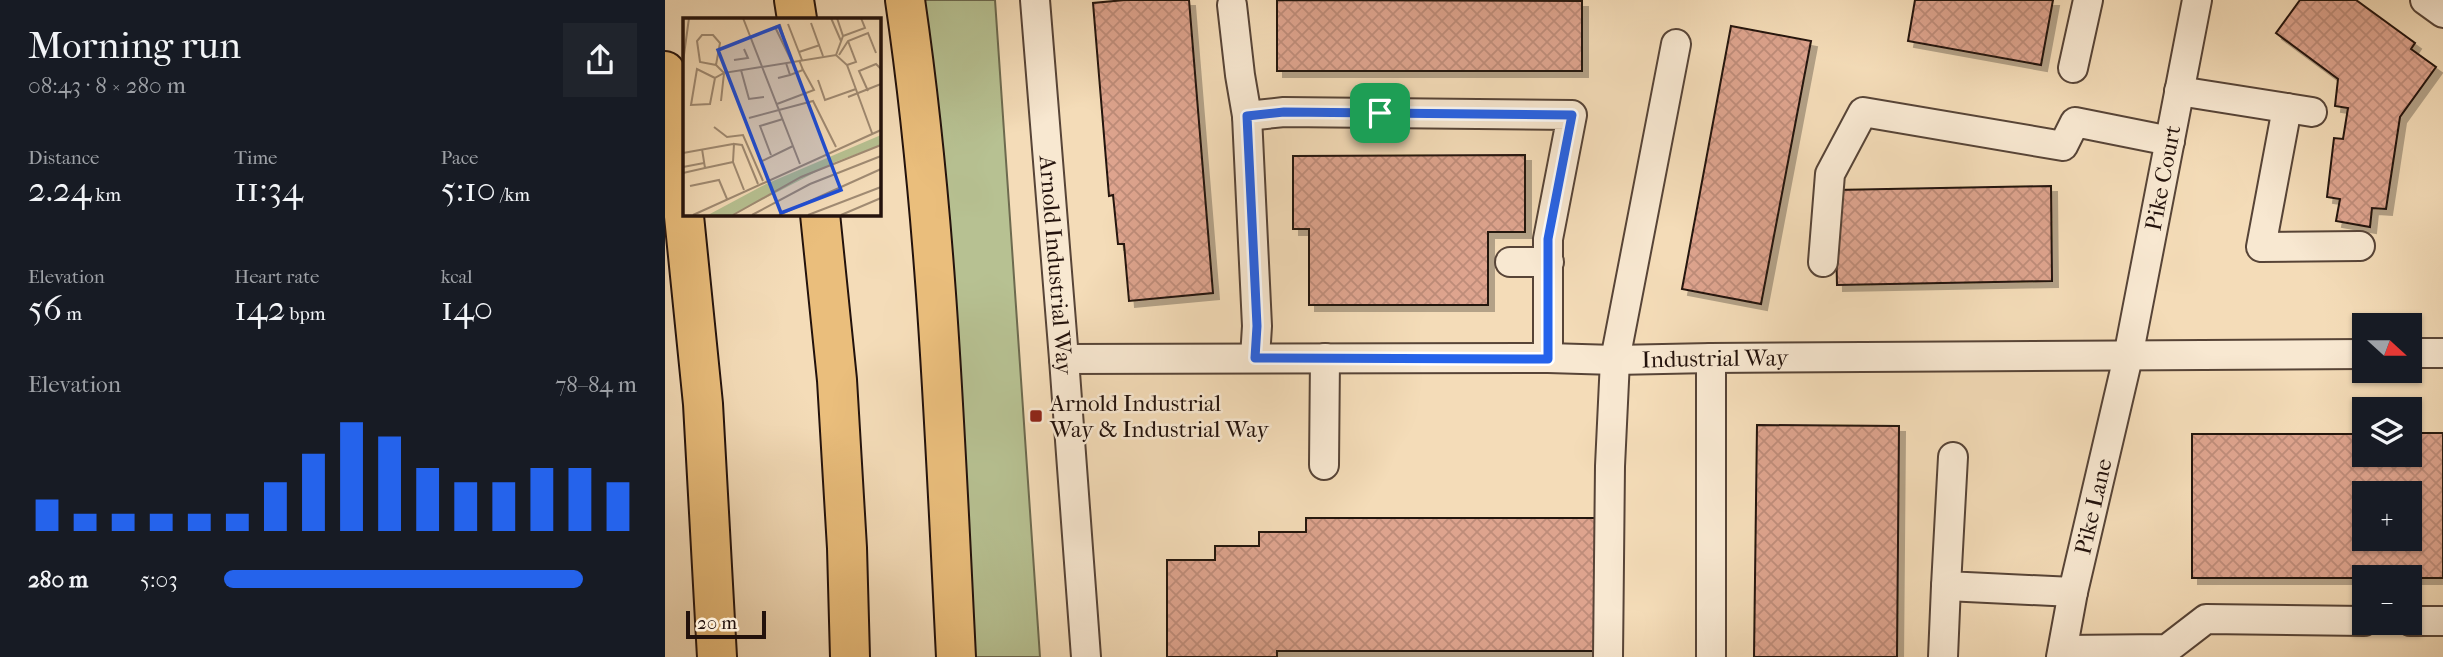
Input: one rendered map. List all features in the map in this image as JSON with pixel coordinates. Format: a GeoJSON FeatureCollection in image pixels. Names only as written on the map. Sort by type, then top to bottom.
{"type":"FeatureCollection","features":[{"type":"Feature","properties":{"kind":"highway"},"geometry":{"type":"LineString","coordinates":[[794,0],[797,18]]}},
{"type":"Feature","properties":{"kind":"highway"},"geometry":{"type":"LineString","coordinates":[[905,0],[923,139],[938,318],[955,657]]}},
{"type":"Feature","properties":{"kind":"highway"},"geometry":{"type":"LineString","coordinates":[[665,71],[683,208]]}},
{"type":"Feature","properties":{"kind":"highway"},"geometry":{"type":"LineString","coordinates":[[684,215],[703,404],[717,657]]}},
{"type":"Feature","properties":{"kind":"highway"},"geometry":{"type":"LineString","coordinates":[[820,215],[837,380],[847,548],[850,657]]}},
{"type":"Feature","properties":{"kind":"street","name":"Arnold Industrial Way"},"geometry":{"type":"LineString","coordinates":[[1035,0],[1065,359],[1086,657]]}},
{"type":"Feature","properties":{"kind":"street"},"geometry":{"type":"LineString","coordinates":[[2073,68],[2088,0]]}},
{"type":"Feature","properties":{"kind":"street","name":"Pike Court"},"geometry":{"type":"LineString","coordinates":[[2128,356],[2197,0]]}},
{"type":"Feature","properties":{"kind":"street"},"geometry":{"type":"LineString","coordinates":[[2425,0],[2443,13]]}},
{"type":"Feature","properties":{"kind":"street"},"geometry":{"type":"LineString","coordinates":[[1232,5],[1247,116],[1257,326],[1255,358]]}},
{"type":"Feature","properties":{"kind":"street"},"geometry":{"type":"LineString","coordinates":[[1608,657],[1610,466],[1615,360],[1676,44]]}},
{"type":"Feature","properties":{"kind":"street"},"geometry":{"type":"LineString","coordinates":[[2179,91],[2299,110],[2261,247],[2360,246]]}},
{"type":"Feature","properties":{"kind":"street"},"geometry":{"type":"LineString","coordinates":[[1247,116],[1284,112],[1572,115],[1548,239],[1548,359]]}},
{"type":"Feature","properties":{"kind":"street"},"geometry":{"type":"LineString","coordinates":[[1823,262],[1830,174],[1863,112],[2063,146],[2075,122],[2170,141]]}},
{"type":"Feature","properties":{"kind":"street"},"geometry":{"type":"LineString","coordinates":[[1510,262],[1549,262]]}},
{"type":"Feature","properties":{"kind":"street"},"geometry":{"type":"LineString","coordinates":[[2422,353],[2443,352]]}},
{"type":"Feature","properties":{"kind":"street","name":"Industrial Way"},"geometry":{"type":"LineString","coordinates":[[1065,359],[1615,360],[2352,354]]}},
{"type":"Feature","properties":{"kind":"street","name":"Pike Lane"},"geometry":{"type":"LineString","coordinates":[[2062,654],[2073,592],[2128,356]]}},
{"type":"Feature","properties":{"kind":"street"},"geometry":{"type":"LineString","coordinates":[[1324,465],[1325,358]]}},
{"type":"Feature","properties":{"kind":"street"},"geometry":{"type":"LineString","coordinates":[[1711,358],[1711,657]]}},
{"type":"Feature","properties":{"kind":"street"},"geometry":{"type":"LineString","coordinates":[[1943,657],[1953,457]]}},
{"type":"Feature","properties":{"kind":"street"},"geometry":{"type":"LineString","coordinates":[[1946,586],[2073,592]]}},
{"type":"Feature","properties":{"kind":"street"},"geometry":{"type":"LineString","coordinates":[[2062,654],[2172,653],[2206,619],[2352,621]]}},
{"type":"Feature","properties":{"kind":"street"},"geometry":{"type":"LineString","coordinates":[[2422,621],[2443,621]]}},
{"type":"Feature","properties":{"kind":"green space"},"geometry":{"type":"Polygon","coordinates":[[[905,0],[995,0],[1040,657],[956,657],[905,0]]]}},
{"type":"Feature","properties":{"kind":"building"},"geometry":{"type":"Polygon","coordinates":[[[1189,0],[1213,293],[1129,301],[1124,244],[1118,244],[1113,195],[1109,196],[1093,3],[1189,0]]]}},
{"type":"Feature","properties":{"kind":"building"},"geometry":{"type":"Polygon","coordinates":[[[1277,0],[1582,1],[1582,71],[1277,71],[1277,0]]]}},
{"type":"Feature","properties":{"kind":"building"},"geometry":{"type":"Polygon","coordinates":[[[1915,0],[2053,0],[2041,65],[1908,41],[1915,0]]]}},
{"type":"Feature","properties":{"kind":"building"},"geometry":{"type":"Polygon","coordinates":[[[2300,0],[2356,0],[2415,43],[2411,49],[2436,67],[2400,117],[2386,209],[2372,208],[2370,227],[2336,221],[2340,199],[2327,197],[2334,138],[2343,139],[2348,108],[2335,106],[2338,79],[2276,33],[2300,0]]]}},
{"type":"Feature","properties":{"kind":"building"},"geometry":{"type":"Polygon","coordinates":[[[1731,26],[1811,41],[1761,304],[1682,289],[1731,26]]]}},
{"type":"Feature","properties":{"kind":"building"},"geometry":{"type":"Polygon","coordinates":[[[1525,155],[1525,232],[1488,232],[1488,305],[1309,305],[1309,229],[1293,229],[1293,156],[1525,155]]]}},
{"type":"Feature","properties":{"kind":"building"},"geometry":{"type":"Polygon","coordinates":[[[2051,186],[2052,281],[1837,285],[1835,190],[2051,186]]]}},
{"type":"Feature","properties":{"kind":"building"},"geometry":{"type":"Polygon","coordinates":[[[1757,425],[1899,426],[1897,657],[1754,657],[1757,425]]]}},
{"type":"Feature","properties":{"kind":"building"},"geometry":{"type":"Polygon","coordinates":[[[2422,433],[2443,433],[2443,578],[2422,578],[2422,565],[2352,565],[2352,578],[2192,578],[2192,434],[2352,434],[2352,467],[2422,467],[2422,433]]]}},
{"type":"Feature","properties":{"kind":"building"},"geometry":{"type":"Polygon","coordinates":[[[1306,518],[1605,518],[1604,651],[1277,651],[1277,657],[1167,657],[1167,560],[1215,560],[1215,546],[1259,546],[1259,532],[1306,532],[1306,518]]]}},
{"type":"Feature","properties":{"kind":"place","name":"Arnold Industrial Way & Industrial Way"},"geometry":{"type":"Point","coordinates":[1036,416]}},
{"type":"Feature","properties":{"kind":"route"},"geometry":{"type":"LineString","coordinates":[[1284,112],[1380,113],[1572,115],[1548,239],[1548,359],[1255,358],[1257,326],[1247,116],[1284,112]]}}]}
